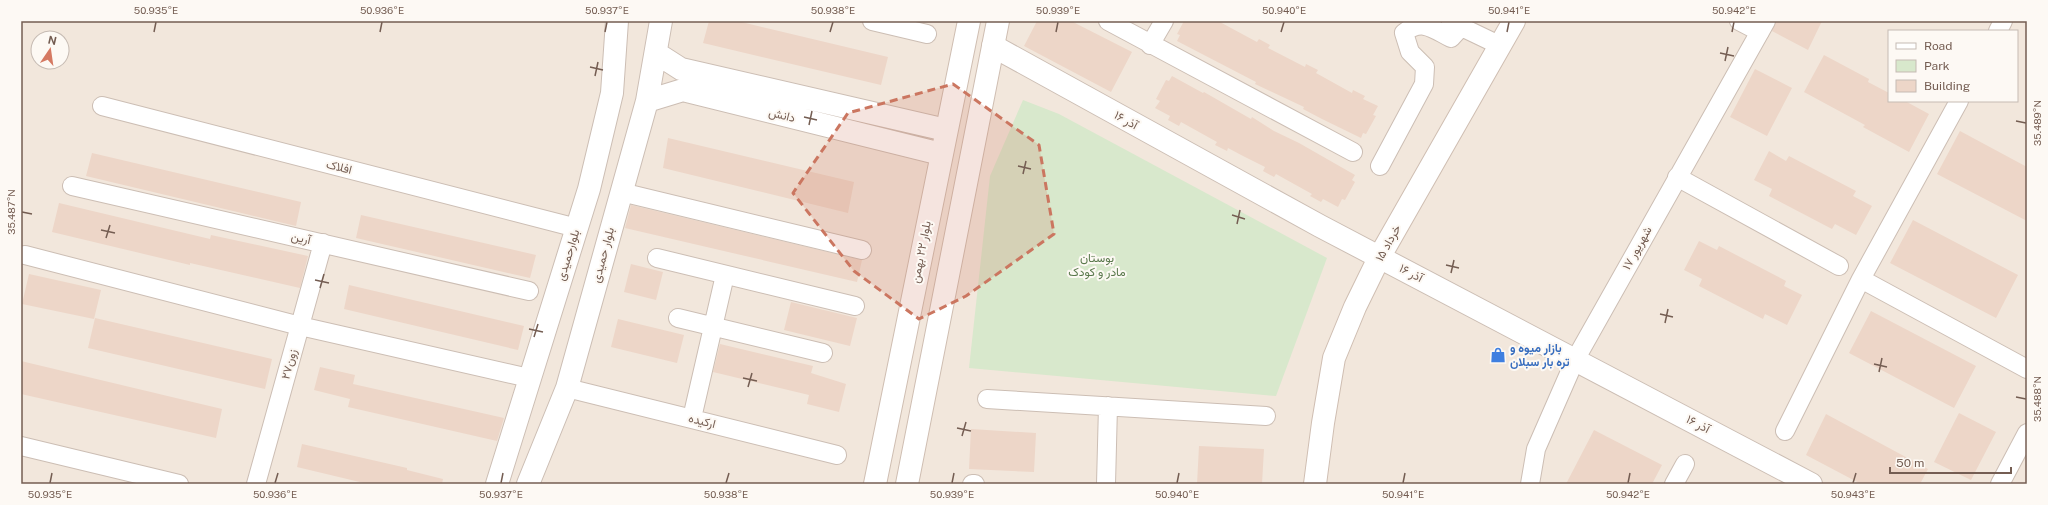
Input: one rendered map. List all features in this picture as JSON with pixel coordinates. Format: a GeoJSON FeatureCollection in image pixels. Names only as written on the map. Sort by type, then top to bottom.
{"type":"FeatureCollection","features":[{"type":"Feature","properties":{"kind":"street","name":"بلوارحمیدی"},"geometry":{"type":"LineString","coordinates":[[497,484],[589,189],[612,93],[617,21]]}},
{"type":"Feature","properties":{"kind":"street","name":"بلوار حمیدی"},"geometry":{"type":"LineString","coordinates":[[528,484],[567,388],[647,101],[661,21]]}},
{"type":"Feature","properties":{"kind":"street"},"geometry":{"type":"LineString","coordinates":[[872,21],[927,34]]}},
{"type":"Feature","properties":{"kind":"street","name":"بلوار ۲۲ بهمن"},"geometry":{"type":"LineString","coordinates":[[875,484],[969,21]]}},
{"type":"Feature","properties":{"kind":"street"},"geometry":{"type":"LineString","coordinates":[[907,484],[998,21]]}},
{"type":"Feature","properties":{"kind":"street"},"geometry":{"type":"LineString","coordinates":[[1108,21],[1150,45],[1353,152]]}},
{"type":"Feature","properties":{"kind":"street"},"geometry":{"type":"LineString","coordinates":[[1150,45],[1164,21]]}},
{"type":"Feature","properties":{"kind":"street","name":"۱۵ خرداد"},"geometry":{"type":"LineString","coordinates":[[1315,484],[1323,422],[1334,358],[1380,256],[1514,21]]}},
{"type":"Feature","properties":{"kind":"street"},"geometry":{"type":"LineString","coordinates":[[1739,21],[1763,27]]}},
{"type":"Feature","properties":{"kind":"street"},"geometry":{"type":"LineString","coordinates":[[1998,30],[2003,21]]}},
{"type":"Feature","properties":{"kind":"street"},"geometry":{"type":"LineString","coordinates":[[1380,166],[1424,84],[1425,67],[1410,52],[1404,34],[1413,26],[1426,25],[1451,38],[1455,24],[1501,46]]}},
{"type":"Feature","properties":{"kind":"street","name":"۱۷ شهریور"},"geometry":{"type":"LineString","coordinates":[[1530,484],[1536,448],[1575,360],[1763,27]]}},
{"type":"Feature","properties":{"kind":"street","name":"۱۶ آذر"},"geometry":{"type":"LineString","coordinates":[[993,46],[1320,226],[1380,256],[1811,484]]}},
{"type":"Feature","properties":{"kind":"street","name":"دانش"},"geometry":{"type":"LineString","coordinates":[[656,53],[681,68],[946,130]]}},
{"type":"Feature","properties":{"kind":"street","name":"دانش"},"geometry":{"type":"LineString","coordinates":[[647,101],[683,90],[941,154]]}},
{"type":"Feature","properties":{"kind":"street"},"geometry":{"type":"LineString","coordinates":[[1785,431],[1861,279],[1958,102]]}},
{"type":"Feature","properties":{"kind":"street","name":"افلاک"},"geometry":{"type":"LineString","coordinates":[[102,106],[576,228]]}},
{"type":"Feature","properties":{"kind":"street"},"geometry":{"type":"LineString","coordinates":[[1677,177],[1839,266]]}},
{"type":"Feature","properties":{"kind":"street","name":"آرین"},"geometry":{"type":"LineString","coordinates":[[72,186],[529,291]]}},
{"type":"Feature","properties":{"kind":"street"},"geometry":{"type":"LineString","coordinates":[[621,192],[862,250]]}},
{"type":"Feature","properties":{"kind":"street","name":"زون۲۷"},"geometry":{"type":"LineString","coordinates":[[256,484],[323,243]]}},
{"type":"Feature","properties":{"kind":"street"},"geometry":{"type":"LineString","coordinates":[[25,255],[300,326],[529,378]]}},
{"type":"Feature","properties":{"kind":"street"},"geometry":{"type":"LineString","coordinates":[[657,258],[855,306]]}},
{"type":"Feature","properties":{"kind":"street"},"geometry":{"type":"LineString","coordinates":[[692,418],[725,275]]}},
{"type":"Feature","properties":{"kind":"street"},"geometry":{"type":"LineString","coordinates":[[1861,279],[2027,368]]}},
{"type":"Feature","properties":{"kind":"street"},"geometry":{"type":"LineString","coordinates":[[678,318],[823,353]]}},
{"type":"Feature","properties":{"kind":"street","name":"ارکیده"},"geometry":{"type":"LineString","coordinates":[[567,388],[837,455]]}},
{"type":"Feature","properties":{"kind":"street"},"geometry":{"type":"LineString","coordinates":[[987,398],[1266,416]]}},
{"type":"Feature","properties":{"kind":"street"},"geometry":{"type":"LineString","coordinates":[[1106,484],[1108,406]]}},
{"type":"Feature","properties":{"kind":"street"},"geometry":{"type":"LineString","coordinates":[[2000,484],[2027,433]]}},
{"type":"Feature","properties":{"kind":"street"},"geometry":{"type":"LineString","coordinates":[[21,446],[179,484]]}},
{"type":"Feature","properties":{"kind":"street"},"geometry":{"type":"LineString","coordinates":[[1674,484],[1685,464]]}},
{"type":"Feature","properties":{"kind":"highlighted area"},"geometry":{"type":"Polygon","coordinates":[[[953,84],[1039,145],[1054,234],[966,296],[919,319],[854,271],[793,193],[848,113],[953,84]]]}},
{"type":"Feature","properties":{"kind":"shaded area"},"geometry":{"type":"Polygon","coordinates":[[[21,21],[2027,21],[2027,484],[21,484],[21,21]]]}},
{"type":"Feature","properties":{"kind":"green space","name":"بوستان مادر و کودک"},"geometry":{"type":"Polygon","coordinates":[[[1023,100],[1059,114],[1327,258],[1276,396],[969,368],[990,176],[1023,100]]]}},
{"type":"Feature","properties":{"kind":"building"},"geometry":{"type":"Polygon","coordinates":[[[709,21],[737,21],[888,57],[881,85],[703,43],[709,21]]]}},
{"type":"Feature","properties":{"kind":"building"},"geometry":{"type":"Polygon","coordinates":[[[1037,21],[1071,21],[1132,52],[1111,92],[1024,46],[1037,21]]]}},
{"type":"Feature","properties":{"kind":"building"},"geometry":{"type":"Polygon","coordinates":[[[1184,21],[1218,21],[1257,42],[1259,39],[1270,45],[1268,48],[1305,67],[1306,64],[1318,70],[1316,73],[1352,93],[1353,90],[1365,96],[1363,99],[1378,106],[1373,115],[1376,116],[1366,134],[1363,133],[1361,138],[1322,119],[1303,109],[1304,107],[1255,84],[1256,82],[1177,41],[1180,35],[1177,34],[1184,21]]]}},
{"type":"Feature","properties":{"kind":"building"},"geometry":{"type":"Polygon","coordinates":[[[1776,21],[1822,21],[1808,50],[1772,31],[1776,21]]]}},
{"type":"Feature","properties":{"kind":"building"},"geometry":{"type":"Polygon","coordinates":[[[1824,55],[1869,79],[1868,82],[1888,92],[1888,102],[1907,102],[1929,114],[1909,152],[1863,127],[1865,125],[1804,92],[1824,55]]]}},
{"type":"Feature","properties":{"kind":"building"},"geometry":{"type":"Polygon","coordinates":[[[1755,69],[1792,88],[1767,136],[1730,117],[1755,69]]]}},
{"type":"Feature","properties":{"kind":"building"},"geometry":{"type":"Polygon","coordinates":[[[1172,76],[1203,93],[1204,92],[1251,119],[1252,117],[1274,131],[1299,143],[1355,175],[1352,180],[1355,182],[1345,200],[1342,199],[1338,207],[1323,199],[1321,202],[1310,196],[1312,194],[1276,174],[1274,177],[1263,171],[1265,167],[1228,148],[1227,151],[1215,145],[1217,142],[1181,122],[1179,126],[1168,120],[1170,116],[1155,108],[1160,101],[1156,99],[1166,80],[1169,81],[1172,76]]]}},
{"type":"Feature","properties":{"kind":"building"},"geometry":{"type":"Polygon","coordinates":[[[1960,131],[2027,167],[2027,221],[1937,174],[1960,131]]]}},
{"type":"Feature","properties":{"kind":"building"},"geometry":{"type":"Polygon","coordinates":[[[668,138],[854,182],[848,213],[663,168],[668,138]]]}},
{"type":"Feature","properties":{"kind":"building"},"geometry":{"type":"Polygon","coordinates":[[[1769,151],[1786,161],[1789,156],[1856,191],[1853,196],[1872,206],[1856,235],[1835,224],[1832,229],[1769,196],[1772,189],[1754,180],[1769,151]]]}},
{"type":"Feature","properties":{"kind":"building"},"geometry":{"type":"Polygon","coordinates":[[[92,153],[301,202],[296,226],[86,176],[92,153]]]}},
{"type":"Feature","properties":{"kind":"building"},"geometry":{"type":"Polygon","coordinates":[[[59,203],[210,239],[211,235],[308,256],[300,288],[190,263],[190,265],[52,232],[59,203]]]}},
{"type":"Feature","properties":{"kind":"building"},"geometry":{"type":"Polygon","coordinates":[[[631,205],[862,260],[857,282],[625,228],[631,205]]]}},
{"type":"Feature","properties":{"kind":"building"},"geometry":{"type":"Polygon","coordinates":[[[361,215],[536,255],[530,278],[356,238],[361,215]]]}},
{"type":"Feature","properties":{"kind":"building"},"geometry":{"type":"Polygon","coordinates":[[[1913,220],[2018,275],[1996,318],[1890,263],[1913,220]]]}},
{"type":"Feature","properties":{"kind":"building"},"geometry":{"type":"Polygon","coordinates":[[[1699,241],[1717,250],[1719,246],[1786,281],[1784,286],[1802,295],[1787,325],[1765,314],[1763,319],[1699,286],[1702,279],[1684,270],[1699,241]]]}},
{"type":"Feature","properties":{"kind":"building"},"geometry":{"type":"Polygon","coordinates":[[[631,264],[663,272],[656,300],[624,292],[631,264]]]}},
{"type":"Feature","properties":{"kind":"building"},"geometry":{"type":"Polygon","coordinates":[[[29,274],[101,290],[94,319],[22,304],[29,274]]]}},
{"type":"Feature","properties":{"kind":"building"},"geometry":{"type":"Polygon","coordinates":[[[349,285],[524,326],[518,350],[344,309],[349,285]]]}},
{"type":"Feature","properties":{"kind":"building"},"geometry":{"type":"Polygon","coordinates":[[[791,302],[857,318],[850,346],[784,330],[791,302]]]}},
{"type":"Feature","properties":{"kind":"building"},"geometry":{"type":"Polygon","coordinates":[[[1871,311],[1976,366],[1954,408],[1849,353],[1871,311]]]}},
{"type":"Feature","properties":{"kind":"building"},"geometry":{"type":"Polygon","coordinates":[[[95,318],[272,359],[265,389],[88,348],[95,318]]]}},
{"type":"Feature","properties":{"kind":"building"},"geometry":{"type":"Polygon","coordinates":[[[618,319],[684,335],[677,363],[611,347],[618,319]]]}},
{"type":"Feature","properties":{"kind":"building"},"geometry":{"type":"Polygon","coordinates":[[[720,344],[813,366],[811,373],[846,384],[839,412],[807,404],[809,395],[713,372],[720,344]]]}},
{"type":"Feature","properties":{"kind":"building"},"geometry":{"type":"Polygon","coordinates":[[[21,361],[222,409],[216,438],[21,394],[21,361]]]}},
{"type":"Feature","properties":{"kind":"building"},"geometry":{"type":"Polygon","coordinates":[[[320,367],[355,375],[353,384],[504,418],[497,441],[348,407],[350,399],[314,390],[320,367]]]}},
{"type":"Feature","properties":{"kind":"building"},"geometry":{"type":"Polygon","coordinates":[[[1959,413],[1996,432],[1971,480],[1934,462],[1959,413]]]}},
{"type":"Feature","properties":{"kind":"building"},"geometry":{"type":"Polygon","coordinates":[[[1826,414],[1928,469],[1920,484],[1861,484],[1806,455],[1826,414]]]}},
{"type":"Feature","properties":{"kind":"building"},"geometry":{"type":"Polygon","coordinates":[[[971,429],[1036,433],[1034,472],[969,469],[971,429]]]}},
{"type":"Feature","properties":{"kind":"building"},"geometry":{"type":"Polygon","coordinates":[[[1594,430],[1662,465],[1652,484],[1566,484],[1594,430]]]}},
{"type":"Feature","properties":{"kind":"building"},"geometry":{"type":"Polygon","coordinates":[[[302,444],[407,468],[407,470],[443,479],[442,484],[368,484],[297,467],[302,444]]]}},
{"type":"Feature","properties":{"kind":"building"},"geometry":{"type":"Polygon","coordinates":[[[1199,446],[1264,449],[1262,484],[1197,484],[1199,446]]]}},
{"type":"Feature","properties":{"kind":"place","name":"بازار میوه و تره بار سبلان"},"geometry":{"type":"Point","coordinates":[1498,355]}}]}
